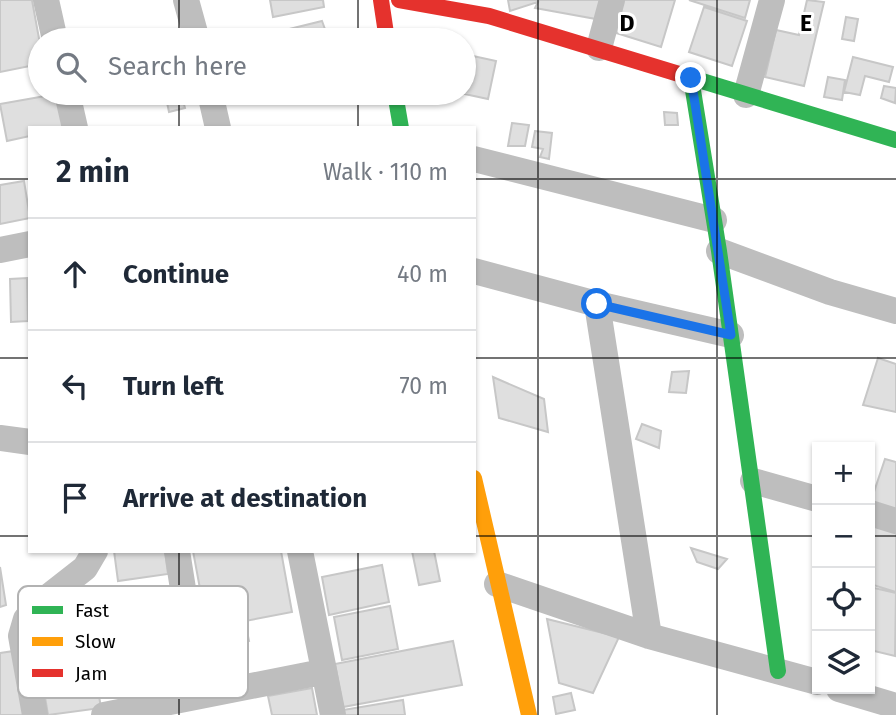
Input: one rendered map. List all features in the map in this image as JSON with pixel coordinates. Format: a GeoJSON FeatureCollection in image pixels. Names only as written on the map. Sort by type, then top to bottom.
{"type":"FeatureCollection","features":[{"type":"Feature","properties":{"kind":"street"},"geometry":{"type":"LineString","coordinates":[[46,0],[52,28]]}},
{"type":"Feature","properties":{"kind":"street"},"geometry":{"type":"LineString","coordinates":[[187,0],[194,28]]}},
{"type":"Feature","properties":{"kind":"street"},"geometry":{"type":"LineString","coordinates":[[381,0],[385,28]]}},
{"type":"Feature","properties":{"kind":"street"},"geometry":{"type":"LineString","coordinates":[[399,0],[488,8],[691,78],[896,140]]}},
{"type":"Feature","properties":{"kind":"street"},"geometry":{"type":"LineString","coordinates":[[599,48],[612,0]]}},
{"type":"Feature","properties":{"kind":"street"},"geometry":{"type":"LineString","coordinates":[[746,95],[772,0]]}},
{"type":"Feature","properties":{"kind":"street"},"geometry":{"type":"LineString","coordinates":[[691,78],[753,481],[778,671]]}},
{"type":"Feature","properties":{"kind":"street"},"geometry":{"type":"LineString","coordinates":[[70,105],[75,126]]}},
{"type":"Feature","properties":{"kind":"street"},"geometry":{"type":"LineString","coordinates":[[213,105],[218,126]]}},
{"type":"Feature","properties":{"kind":"street"},"geometry":{"type":"LineString","coordinates":[[397,105],[401,126]]}},
{"type":"Feature","properties":{"kind":"street"},"geometry":{"type":"LineString","coordinates":[[476,160],[714,220]]}},
{"type":"Feature","properties":{"kind":"street"},"geometry":{"type":"LineString","coordinates":[[0,250],[28,244]]}},
{"type":"Feature","properties":{"kind":"street"},"geometry":{"type":"LineString","coordinates":[[719,251],[830,292],[896,311]]}},
{"type":"Feature","properties":{"kind":"street"},"geometry":{"type":"LineString","coordinates":[[476,272],[597,304],[731,335]]}},
{"type":"Feature","properties":{"kind":"street"},"geometry":{"type":"LineString","coordinates":[[597,304],[649,636]]}},
{"type":"Feature","properties":{"kind":"street"},"geometry":{"type":"LineString","coordinates":[[0,438],[28,442]]}},
{"type":"Feature","properties":{"kind":"street"},"geometry":{"type":"LineString","coordinates":[[753,481],[812,498]]}},
{"type":"Feature","properties":{"kind":"street"},"geometry":{"type":"LineString","coordinates":[[476,487],[529,715]]}},
{"type":"Feature","properties":{"kind":"street"},"geometry":{"type":"LineString","coordinates":[[875,514],[896,520]]}},
{"type":"Feature","properties":{"kind":"street"},"geometry":{"type":"LineString","coordinates":[[62,586],[85,568],[94,553]]}},
{"type":"Feature","properties":{"kind":"street"},"geometry":{"type":"LineString","coordinates":[[177,553],[183,586]]}},
{"type":"Feature","properties":{"kind":"street"},"geometry":{"type":"LineString","coordinates":[[300,553],[333,715]]}},
{"type":"Feature","properties":{"kind":"street"},"geometry":{"type":"LineString","coordinates":[[497,583],[649,636],[812,681]]}},
{"type":"Feature","properties":{"kind":"street"},"geometry":{"type":"LineString","coordinates":[[248,687],[322,670]]}},
{"type":"Feature","properties":{"kind":"street"},"geometry":{"type":"LineString","coordinates":[[875,694],[894,696]]}},
{"type":"Feature","properties":{"kind":"street"},"geometry":{"type":"LineString","coordinates":[[104,715],[190,698]]}},
{"type":"Feature","properties":{"kind":"building"},"geometry":{"type":"Polygon","coordinates":[[[0,0],[32,0],[37,28],[28,28],[28,66],[0,72],[0,0]]]}},
{"type":"Feature","properties":{"kind":"building"},"geometry":{"type":"Polygon","coordinates":[[[270,0],[323,0],[324,7],[273,17],[270,0]]]}},
{"type":"Feature","properties":{"kind":"building"},"geometry":{"type":"Polygon","coordinates":[[[508,0],[537,0],[538,2],[510,11],[508,0]]]}},
{"type":"Feature","properties":{"kind":"building"},"geometry":{"type":"Polygon","coordinates":[[[539,0],[600,0],[596,19],[535,8],[539,0]]]}},
{"type":"Feature","properties":{"kind":"building"},"geometry":{"type":"Polygon","coordinates":[[[619,0],[675,0],[661,47],[610,31],[619,0]]]}},
{"type":"Feature","properties":{"kind":"building"},"geometry":{"type":"Polygon","coordinates":[[[689,0],[750,0],[745,18],[689,0]]]}},
{"type":"Feature","properties":{"kind":"building"},"geometry":{"type":"Polygon","coordinates":[[[807,0],[824,2],[804,86],[765,77],[776,30],[799,35],[807,0]]]}},
{"type":"Feature","properties":{"kind":"building"},"geometry":{"type":"Polygon","coordinates":[[[704,7],[747,21],[732,66],[689,52],[704,7]]]}},
{"type":"Feature","properties":{"kind":"building"},"geometry":{"type":"Polygon","coordinates":[[[846,17],[858,19],[854,41],[842,39],[846,17]]]}},
{"type":"Feature","properties":{"kind":"building"},"geometry":{"type":"Polygon","coordinates":[[[322,21],[325,28],[294,28],[322,21]]]}},
{"type":"Feature","properties":{"kind":"building"},"geometry":{"type":"Polygon","coordinates":[[[476,57],[496,61],[488,99],[476,96],[476,57]]]}},
{"type":"Feature","properties":{"kind":"building"},"geometry":{"type":"Polygon","coordinates":[[[853,57],[893,67],[889,82],[865,76],[860,95],[844,92],[853,57]]]}},
{"type":"Feature","properties":{"kind":"building"},"geometry":{"type":"Polygon","coordinates":[[[828,77],[845,80],[842,100],[824,97],[828,77]]]}},
{"type":"Feature","properties":{"kind":"building"},"geometry":{"type":"Polygon","coordinates":[[[884,86],[896,88],[895,103],[881,98],[884,86]]]}},
{"type":"Feature","properties":{"kind":"building"},"geometry":{"type":"Polygon","coordinates":[[[28,99],[28,105],[59,105],[63,126],[28,126],[28,136],[7,141],[0,104],[28,99]]]}},
{"type":"Feature","properties":{"kind":"building"},"geometry":{"type":"Polygon","coordinates":[[[168,105],[184,105],[185,108],[169,112],[168,105]]]}},
{"type":"Feature","properties":{"kind":"building"},"geometry":{"type":"Polygon","coordinates":[[[664,112],[677,113],[678,125],[665,125],[664,112]]]}},
{"type":"Feature","properties":{"kind":"building"},"geometry":{"type":"Polygon","coordinates":[[[512,123],[529,125],[525,146],[508,146],[512,123]]]}},
{"type":"Feature","properties":{"kind":"building"},"geometry":{"type":"Polygon","coordinates":[[[535,131],[552,133],[549,159],[540,157],[543,149],[532,147],[535,131]]]}},
{"type":"Feature","properties":{"kind":"building"},"geometry":{"type":"Polygon","coordinates":[[[24,181],[28,218],[0,224],[0,185],[24,181]]]}},
{"type":"Feature","properties":{"kind":"building"},"geometry":{"type":"Polygon","coordinates":[[[27,278],[28,321],[11,322],[10,279],[27,278]]]}},
{"type":"Feature","properties":{"kind":"building"},"geometry":{"type":"Polygon","coordinates":[[[878,358],[896,364],[896,412],[863,405],[878,358]]]}},
{"type":"Feature","properties":{"kind":"building"},"geometry":{"type":"Polygon","coordinates":[[[689,371],[686,393],[669,392],[672,372],[689,371]]]}},
{"type":"Feature","properties":{"kind":"building"},"geometry":{"type":"Polygon","coordinates":[[[493,377],[544,399],[548,432],[499,418],[493,377]]]}},
{"type":"Feature","properties":{"kind":"building"},"geometry":{"type":"Polygon","coordinates":[[[642,424],[661,431],[659,448],[636,439],[642,424]]]}},
{"type":"Feature","properties":{"kind":"building"},"geometry":{"type":"Polygon","coordinates":[[[885,459],[896,462],[896,514],[875,506],[875,489],[885,459]]]}},
{"type":"Feature","properties":{"kind":"building"},"geometry":{"type":"Polygon","coordinates":[[[875,522],[896,528],[896,592],[875,586],[875,522]]]}},
{"type":"Feature","properties":{"kind":"building"},"geometry":{"type":"Polygon","coordinates":[[[691,548],[727,559],[718,569],[697,562],[691,548]]]}},
{"type":"Feature","properties":{"kind":"building"},"geometry":{"type":"Polygon","coordinates":[[[114,553],[165,553],[168,574],[118,581],[114,553]]]}},
{"type":"Feature","properties":{"kind":"building"},"geometry":{"type":"Polygon","coordinates":[[[193,553],[281,553],[292,612],[248,620],[248,586],[199,586],[193,553]]]}},
{"type":"Feature","properties":{"kind":"building"},"geometry":{"type":"Polygon","coordinates":[[[412,553],[434,553],[440,581],[419,585],[412,553]]]}},
{"type":"Feature","properties":{"kind":"building"},"geometry":{"type":"Polygon","coordinates":[[[382,565],[389,602],[329,615],[322,577],[382,565]]]}},
{"type":"Feature","properties":{"kind":"building"},"geometry":{"type":"Polygon","coordinates":[[[0,567],[6,605],[0,607],[0,567]]]}},
{"type":"Feature","properties":{"kind":"building"},"geometry":{"type":"Polygon","coordinates":[[[875,588],[896,593],[895,656],[875,651],[875,588]]]}},
{"type":"Feature","properties":{"kind":"building"},"geometry":{"type":"Polygon","coordinates":[[[390,606],[398,649],[342,660],[334,617],[390,606]]]}},
{"type":"Feature","properties":{"kind":"building"},"geometry":{"type":"Polygon","coordinates":[[[547,619],[619,637],[593,693],[559,683],[547,619]]]}},
{"type":"Feature","properties":{"kind":"building"},"geometry":{"type":"Polygon","coordinates":[[[453,641],[462,685],[343,707],[335,664],[453,641]]]}},
{"type":"Feature","properties":{"kind":"building"},"geometry":{"type":"Polygon","coordinates":[[[14,651],[18,698],[21,698],[24,715],[0,715],[0,653],[14,651]]]}},
{"type":"Feature","properties":{"kind":"building"},"geometry":{"type":"Polygon","coordinates":[[[312,688],[317,715],[272,715],[268,696],[312,688]]]}},
{"type":"Feature","properties":{"kind":"building"},"geometry":{"type":"Polygon","coordinates":[[[571,693],[575,710],[556,714],[553,697],[571,693]]]}},
{"type":"Feature","properties":{"kind":"building"},"geometry":{"type":"Polygon","coordinates":[[[45,698],[99,698],[101,708],[48,715],[45,698]]]}},
{"type":"Feature","properties":{"kind":"building"},"geometry":{"type":"Polygon","coordinates":[[[403,700],[405,715],[344,715],[343,710],[403,700]]]}},
{"type":"Feature","properties":{"kind":"traffic: fast"},"geometry":{"type":"LineString","coordinates":[[691,78],[719,251],[778,671]]}},
{"type":"Feature","properties":{"kind":"traffic: fast"},"geometry":{"type":"LineString","coordinates":[[692,78],[896,140]]}},
{"type":"Feature","properties":{"kind":"traffic: fast"},"geometry":{"type":"LineString","coordinates":[[397,105],[401,126]]}},
{"type":"Feature","properties":{"kind":"traffic: slow"},"geometry":{"type":"LineString","coordinates":[[476,487],[529,715]]}},
{"type":"Feature","properties":{"kind":"traffic: jam"},"geometry":{"type":"LineString","coordinates":[[381,0],[385,28]]}},
{"type":"Feature","properties":{"kind":"traffic: jam"},"geometry":{"type":"LineString","coordinates":[[399,0],[489,16],[692,78]]}},
{"type":"Feature","properties":{"kind":"route"},"geometry":{"type":"LineString","coordinates":[[597,304],[731,335],[691,78]]}}]}
